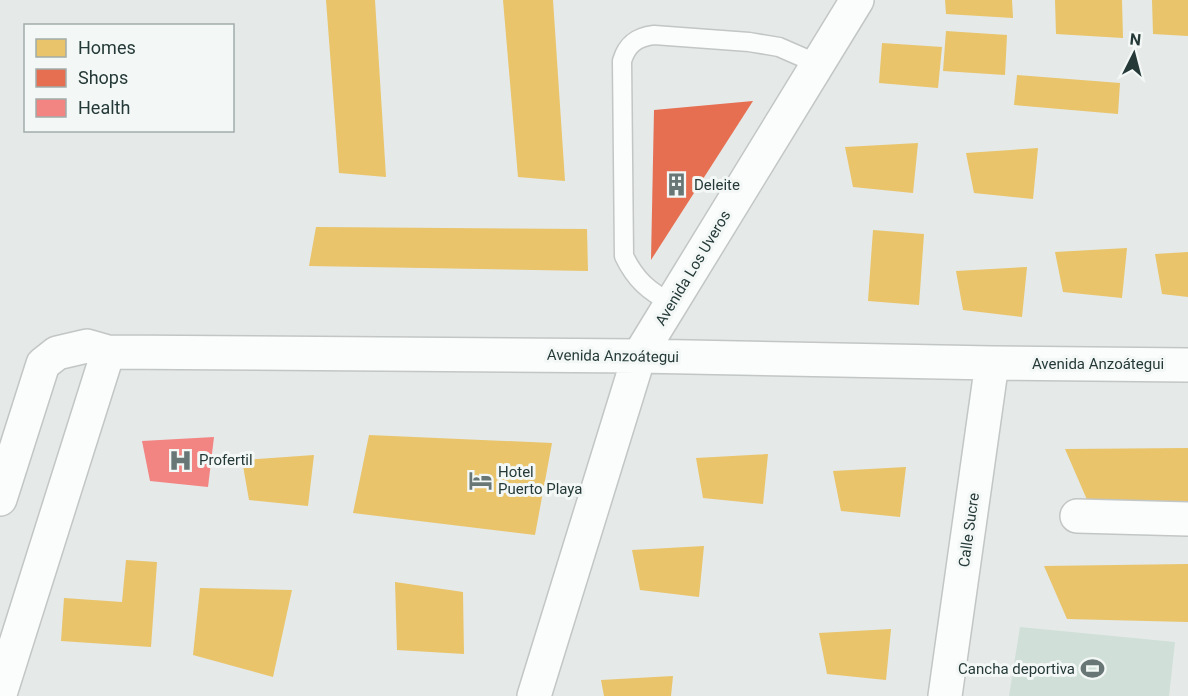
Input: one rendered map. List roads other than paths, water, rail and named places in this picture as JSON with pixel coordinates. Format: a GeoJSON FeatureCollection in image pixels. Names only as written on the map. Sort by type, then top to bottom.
{"type":"FeatureCollection","features":[{"type":"Feature","properties":{"kind":"street","name":"Avenida Los Uveros"},"geometry":{"type":"LineString","coordinates":[[534,696],[639,356],[857,0]]}},
{"type":"Feature","properties":{"kind":"street","name":"Avenida Anzoátegui"},"geometry":{"type":"LineString","coordinates":[[0,499],[43,364],[57,353],[87,346],[108,352],[639,356],[1188,365]]}},
{"type":"Feature","properties":{"kind":"street"},"geometry":{"type":"LineString","coordinates":[[0,694],[108,352]]}},
{"type":"Feature","properties":{"kind":"street","name":"Calle Sucre"},"geometry":{"type":"LineString","coordinates":[[945,696],[992,363]]}},
{"type":"Feature","properties":{"kind":"street"},"geometry":{"type":"LineString","coordinates":[[1077,516],[1188,519]]}},
{"type":"Feature","properties":{"kind":"lane"},"geometry":{"type":"LineString","coordinates":[[672,303],[655,294],[640,282],[630,270],[624,256],[622,61],[628,46],[644,36],[654,35],[749,42],[779,47],[818,64]]}},
{"type":"Feature","properties":{"kind":"place","name":"Deleite"},"geometry":{"type":"Point","coordinates":[676,185]}},
{"type":"Feature","properties":{"kind":"place","name":"Profertil"},"geometry":{"type":"Point","coordinates":[181,460]}},
{"type":"Feature","properties":{"kind":"place","name":"Hotel Puerto Playa"},"geometry":{"type":"Point","coordinates":[480,481]}},
{"type":"Feature","properties":{"kind":"place","name":"Cancha deportiva"},"geometry":{"type":"Point","coordinates":[1093,669]}}]}
